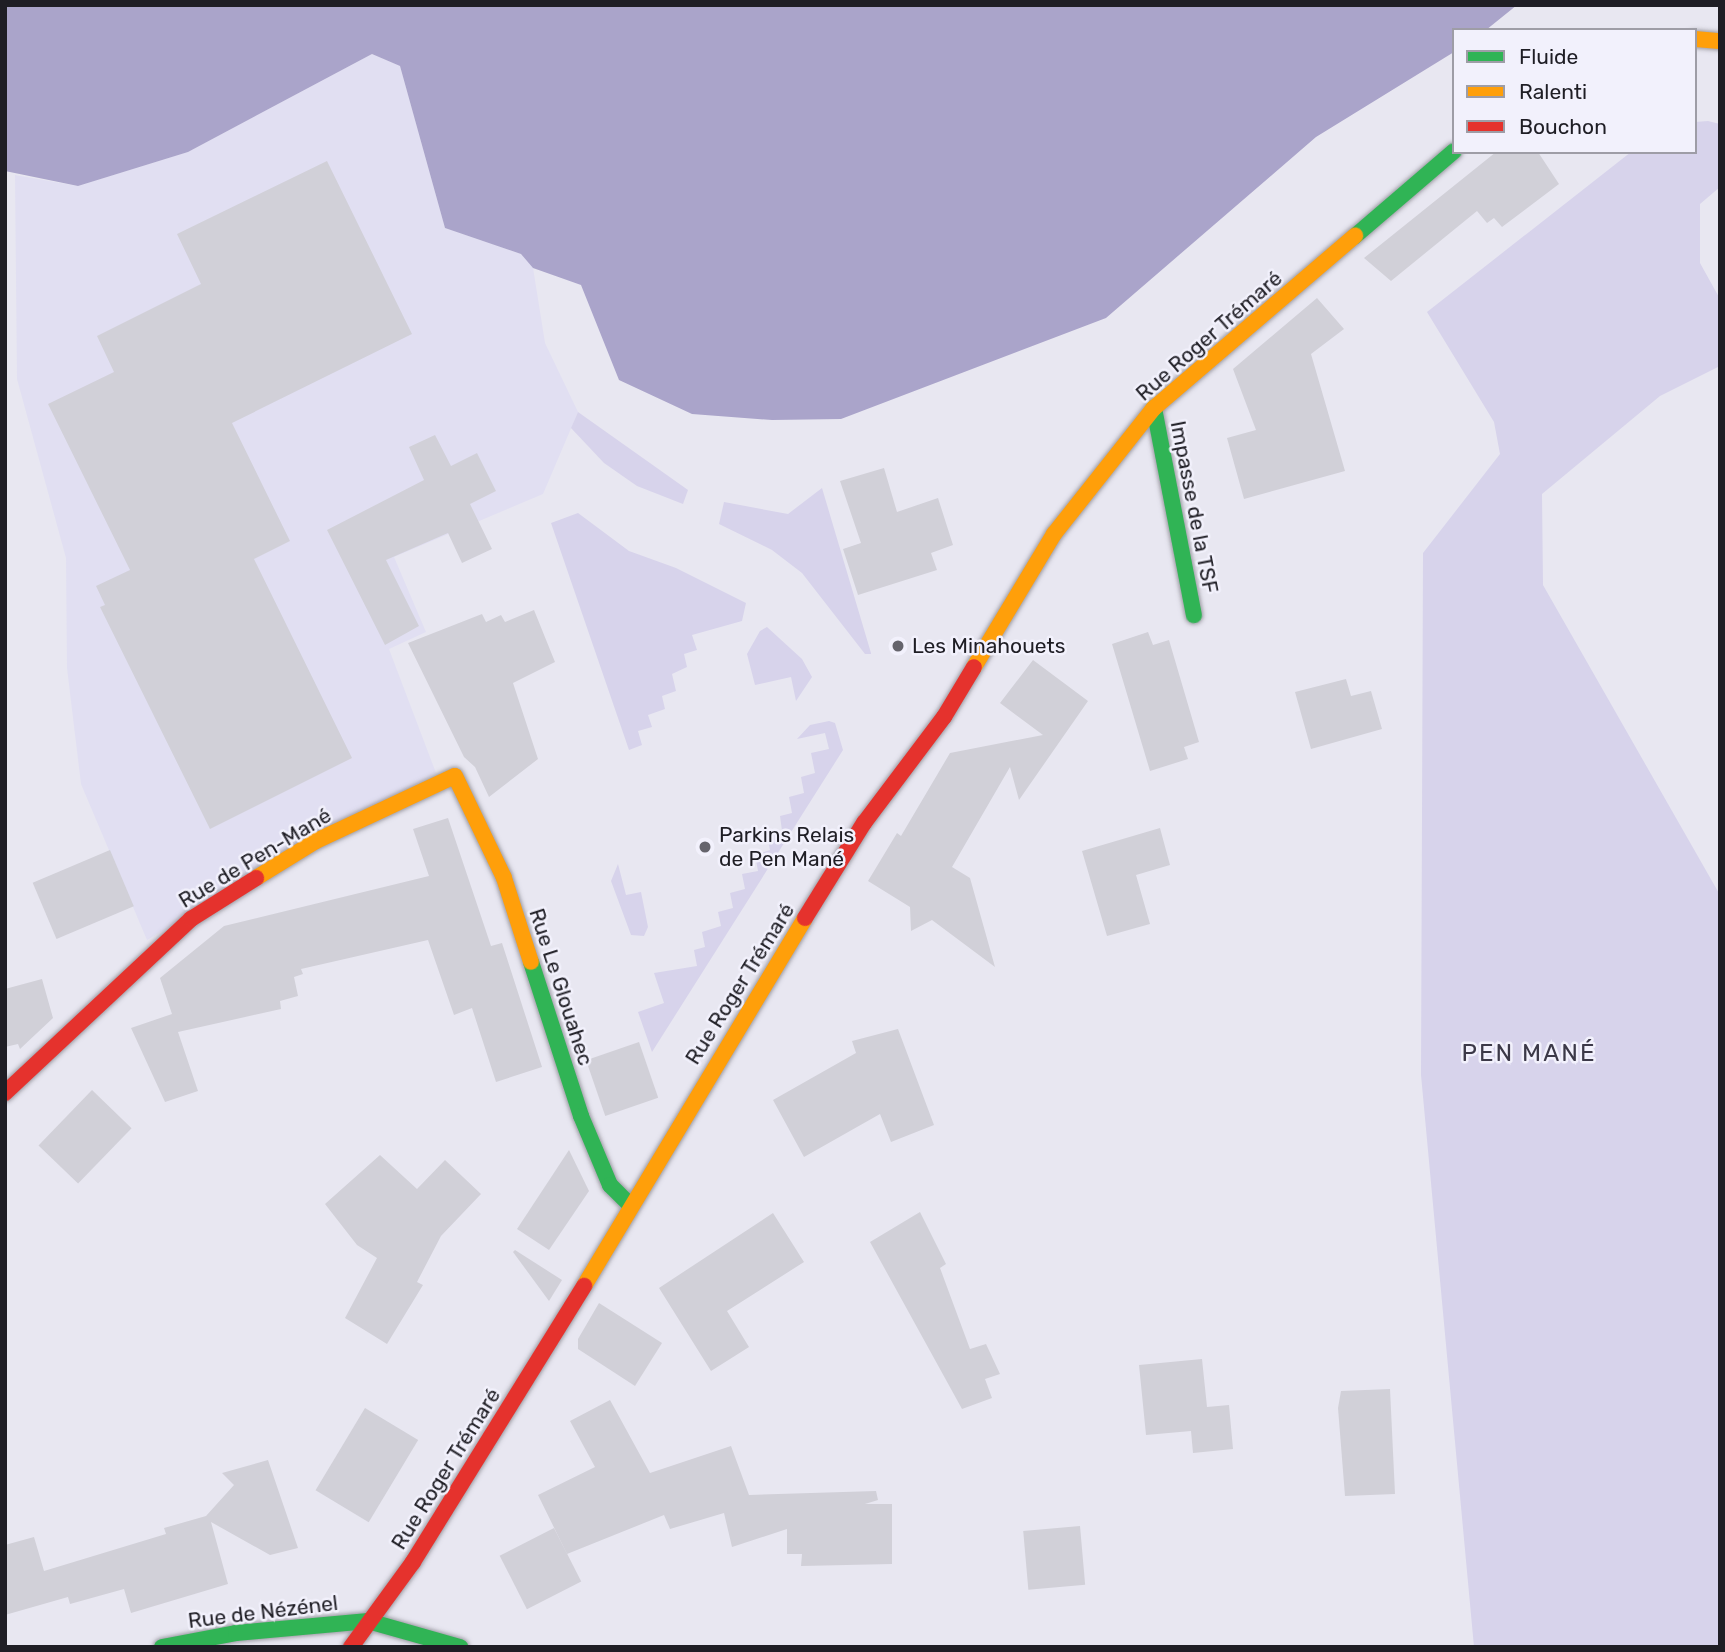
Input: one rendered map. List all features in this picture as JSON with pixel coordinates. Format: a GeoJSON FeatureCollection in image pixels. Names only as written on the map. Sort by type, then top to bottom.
{"type":"FeatureCollection","features":[{"type":"Feature","properties":{"kind":"street"},"geometry":{"type":"LineString","coordinates":[[1697,38],[1720,41]]}},
{"type":"Feature","properties":{"kind":"street","name":"Rue Roger Trémaré"},"geometry":{"type":"LineString","coordinates":[[351,1647],[412,1562],[850,847],[944,717],[1054,534],[1154,408],[1452,153]]}},
{"type":"Feature","properties":{"kind":"street","name":"Impasse de la TSF"},"geometry":{"type":"LineString","coordinates":[[1154,408],[1194,615]]}},
{"type":"Feature","properties":{"kind":"street","name":"Rue Le Glouahec"},"geometry":{"type":"LineString","coordinates":[[455,776],[504,878],[581,1116],[610,1185],[631,1206]]}},
{"type":"Feature","properties":{"kind":"street","name":"Rue de Pen-Mané"},"geometry":{"type":"LineString","coordinates":[[5,1093],[191,919],[316,841],[455,776]]}},
{"type":"Feature","properties":{"kind":"street"},"geometry":{"type":"LineString","coordinates":[[368,1621],[460,1647]]}},
{"type":"Feature","properties":{"kind":"street","name":"Rue de Nézénel"},"geometry":{"type":"LineString","coordinates":[[162,1647],[236,1633],[368,1621]]}},
{"type":"Feature","properties":{"kind":"shaded area"},"geometry":{"type":"Polygon","coordinates":[[[5,5],[1517,5],[1488,28],[1452,28],[1452,53],[1316,137],[1106,318],[841,419],[772,420],[692,414],[619,380],[581,285],[533,268],[521,254],[445,228],[400,66],[372,54],[188,152],[78,186],[5,171],[5,5]]]}},
{"type":"Feature","properties":{"kind":"shaded area"},"geometry":{"type":"Polygon","coordinates":[[[372,54],[400,66],[445,228],[521,254],[533,268],[545,343],[578,412],[543,494],[394,557],[426,632],[389,649],[436,773],[147,940],[81,784],[67,668],[66,558],[17,379],[15,175],[78,186],[188,152],[372,54]]]}},
{"type":"Feature","properties":{"kind":"shaded area"},"geometry":{"type":"Polygon","coordinates":[[[1697,122],[1720,124],[1720,187],[1700,204],[1700,263],[1720,299],[1720,366],[1660,396],[1542,494],[1543,585],[1720,895],[1720,1647],[1474,1647],[1421,1075],[1423,553],[1500,454],[1494,422],[1427,312],[1628,154],[1697,154],[1697,122]]]}},
{"type":"Feature","properties":{"kind":"shaded area"},"geometry":{"type":"Polygon","coordinates":[[[578,412],[688,490],[683,504],[637,486],[604,463],[571,428],[578,412]]]}},
{"type":"Feature","properties":{"kind":"shaded area"},"geometry":{"type":"Polygon","coordinates":[[[822,488],[871,654],[865,654],[802,573],[772,550],[719,524],[724,502],[788,514],[822,488]]]}},
{"type":"Feature","properties":{"kind":"shaded area"},"geometry":{"type":"Polygon","coordinates":[[[578,513],[629,551],[676,568],[746,603],[742,621],[692,635],[697,650],[684,654],[687,667],[672,674],[676,691],[662,696],[665,709],[648,715],[652,727],[638,731],[642,745],[629,750],[551,523],[578,513]]]}},
{"type":"Feature","properties":{"kind":"shaded area"},"geometry":{"type":"Polygon","coordinates":[[[767,627],[802,659],[812,677],[796,701],[791,677],[755,685],[747,654],[760,631],[767,627]]]}},
{"type":"Feature","properties":{"kind":"shaded area"},"geometry":{"type":"Polygon","coordinates":[[[829,721],[835,723],[843,750],[652,1052],[638,1012],[664,1003],[654,973],[697,966],[694,950],[705,947],[702,932],[721,926],[718,912],[733,908],[730,893],[745,889],[742,874],[758,871],[755,855],[770,850],[767,836],[782,831],[780,816],[792,813],[789,797],[804,793],[801,777],[815,773],[811,753],[829,749],[825,733],[797,739],[810,725],[829,721]]]}},
{"type":"Feature","properties":{"kind":"shaded area"},"geometry":{"type":"Polygon","coordinates":[[[618,864],[626,895],[641,892],[648,927],[644,936],[631,935],[611,881],[618,864]]]}},
{"type":"Feature","properties":{"kind":"building"},"geometry":{"type":"Polygon","coordinates":[[[1494,154],[1539,154],[1559,184],[1502,227],[1494,218],[1487,223],[1477,211],[1391,281],[1364,258],[1494,154]]]}},
{"type":"Feature","properties":{"kind":"building"},"geometry":{"type":"Polygon","coordinates":[[[327,161],[412,334],[232,423],[290,541],[254,559],[352,758],[210,829],[100,607],[105,605],[96,586],[130,570],[48,404],[114,372],[97,336],[201,284],[177,234],[327,161]]]}},
{"type":"Feature","properties":{"kind":"building"},"geometry":{"type":"Polygon","coordinates":[[[1317,298],[1344,329],[1311,354],[1345,471],[1244,499],[1227,438],[1256,430],[1233,369],[1317,298]]]}},
{"type":"Feature","properties":{"kind":"building"},"geometry":{"type":"Polygon","coordinates":[[[435,435],[451,466],[477,453],[496,491],[470,504],[492,549],[462,563],[448,533],[386,560],[419,626],[385,645],[327,530],[424,480],[409,447],[435,435]]]}},
{"type":"Feature","properties":{"kind":"building"},"geometry":{"type":"Polygon","coordinates":[[[884,468],[897,512],[938,498],[953,545],[931,553],[937,570],[858,595],[843,549],[861,543],[840,481],[884,468]]]}},
{"type":"Feature","properties":{"kind":"building"},"geometry":{"type":"Polygon","coordinates":[[[534,610],[555,662],[513,683],[538,759],[489,797],[475,767],[464,757],[408,643],[482,614],[486,622],[501,615],[505,622],[534,610]]]}},
{"type":"Feature","properties":{"kind":"building"},"geometry":{"type":"Polygon","coordinates":[[[1148,632],[1153,645],[1169,640],[1199,742],[1184,747],[1188,759],[1150,771],[1112,644],[1148,632]]]}},
{"type":"Feature","properties":{"kind":"building"},"geometry":{"type":"Polygon","coordinates":[[[1033,660],[1088,701],[1019,800],[1010,767],[952,867],[970,878],[995,967],[932,920],[911,931],[910,907],[868,881],[897,833],[901,836],[950,753],[1043,735],[1000,703],[1033,660]]]}},
{"type":"Feature","properties":{"kind":"building"},"geometry":{"type":"Polygon","coordinates":[[[1346,679],[1351,696],[1371,691],[1382,729],[1311,749],[1295,692],[1346,679]]]}},
{"type":"Feature","properties":{"kind":"building"},"geometry":{"type":"Polygon","coordinates":[[[448,818],[491,946],[502,943],[542,1067],[496,1082],[472,1008],[454,1015],[428,940],[301,969],[303,974],[294,977],[298,996],[280,1001],[281,1009],[178,1032],[198,1091],[165,1102],[131,1028],[172,1014],[160,978],[224,926],[429,876],[413,829],[448,818]]]}},
{"type":"Feature","properties":{"kind":"building"},"geometry":{"type":"Polygon","coordinates":[[[1160,828],[1170,865],[1136,875],[1150,924],[1107,936],[1082,851],[1160,828]]]}},
{"type":"Feature","properties":{"kind":"building"},"geometry":{"type":"Polygon","coordinates":[[[110,850],[134,906],[57,939],[33,883],[110,850]]]}},
{"type":"Feature","properties":{"kind":"building"},"geometry":{"type":"Polygon","coordinates":[[[42,979],[53,1018],[20,1049],[18,1044],[5,1047],[5,989],[42,979]]]}},
{"type":"Feature","properties":{"kind":"building"},"geometry":{"type":"Polygon","coordinates":[[[898,1029],[934,1125],[891,1142],[880,1114],[804,1157],[773,1100],[856,1053],[852,1041],[898,1029]]]}},
{"type":"Feature","properties":{"kind":"building"},"geometry":{"type":"Polygon","coordinates":[[[639,1042],[658,1098],[605,1116],[586,1060],[639,1042]]]}},
{"type":"Feature","properties":{"kind":"building"},"geometry":{"type":"Polygon","coordinates":[[[92,1090],[132,1128],[78,1184],[39,1145],[92,1090]]]}},
{"type":"Feature","properties":{"kind":"building"},"geometry":{"type":"Polygon","coordinates":[[[569,1150],[589,1191],[549,1250],[517,1229],[569,1150]]]}},
{"type":"Feature","properties":{"kind":"building"},"geometry":{"type":"Polygon","coordinates":[[[380,1155],[417,1189],[445,1160],[481,1194],[441,1236],[417,1282],[423,1285],[387,1344],[345,1318],[377,1258],[357,1245],[325,1204],[380,1155]]]}},
{"type":"Feature","properties":{"kind":"building"},"geometry":{"type":"Polygon","coordinates":[[[920,1212],[946,1264],[940,1268],[970,1349],[986,1344],[1000,1374],[985,1379],[992,1398],[962,1409],[870,1242],[920,1212]]]}},
{"type":"Feature","properties":{"kind":"building"},"geometry":{"type":"Polygon","coordinates":[[[773,1213],[804,1262],[727,1311],[749,1347],[711,1371],[659,1288],[773,1213]]]}},
{"type":"Feature","properties":{"kind":"building"},"geometry":{"type":"Polygon","coordinates":[[[515,1250],[562,1280],[549,1301],[513,1252],[515,1250]]]}},
{"type":"Feature","properties":{"kind":"building"},"geometry":{"type":"Polygon","coordinates":[[[599,1303],[662,1343],[635,1386],[578,1349],[578,1339],[599,1303]]]}},
{"type":"Feature","properties":{"kind":"building"},"geometry":{"type":"Polygon","coordinates":[[[1202,1359],[1207,1407],[1229,1405],[1233,1449],[1193,1453],[1191,1431],[1146,1435],[1139,1365],[1202,1359]]]}},
{"type":"Feature","properties":{"kind":"building"},"geometry":{"type":"Polygon","coordinates":[[[1390,1389],[1395,1494],[1345,1496],[1338,1408],[1341,1391],[1390,1389]]]}},
{"type":"Feature","properties":{"kind":"building"},"geometry":{"type":"Polygon","coordinates":[[[610,1400],[650,1473],[731,1446],[749,1495],[876,1491],[878,1500],[865,1504],[892,1504],[892,1564],[801,1566],[802,1554],[787,1554],[787,1529],[732,1547],[724,1513],[670,1529],[664,1515],[567,1554],[538,1495],[595,1467],[570,1421],[610,1400]]]}},
{"type":"Feature","properties":{"kind":"building"},"geometry":{"type":"Polygon","coordinates":[[[365,1408],[418,1440],[369,1522],[316,1490],[365,1408]]]}},
{"type":"Feature","properties":{"kind":"building"},"geometry":{"type":"Polygon","coordinates":[[[268,1460],[298,1548],[270,1555],[211,1522],[228,1584],[131,1613],[124,1589],[70,1604],[68,1597],[5,1615],[5,1545],[34,1537],[44,1571],[166,1534],[164,1528],[206,1516],[234,1485],[222,1473],[268,1460]]]}},
{"type":"Feature","properties":{"kind":"building"},"geometry":{"type":"Polygon","coordinates":[[[1080,1526],[1085,1585],[1028,1590],[1023,1531],[1080,1526]]]}},
{"type":"Feature","properties":{"kind":"building"},"geometry":{"type":"Polygon","coordinates":[[[554,1528],[581,1581],[527,1609],[500,1556],[554,1528]]]}},
{"type":"Feature","properties":{"kind":"traffic: fast"},"geometry":{"type":"LineString","coordinates":[[1355,236],[1452,153]]}},
{"type":"Feature","properties":{"kind":"traffic: fast"},"geometry":{"type":"LineString","coordinates":[[1154,408],[1194,615]]}},
{"type":"Feature","properties":{"kind":"traffic: fast"},"geometry":{"type":"LineString","coordinates":[[531,962],[581,1116],[610,1185],[631,1206]]}},
{"type":"Feature","properties":{"kind":"traffic: fast"},"geometry":{"type":"LineString","coordinates":[[162,1647],[236,1633],[368,1621],[460,1647]]}},
{"type":"Feature","properties":{"kind":"traffic: slow"},"geometry":{"type":"LineString","coordinates":[[1697,39],[1720,41]]}},
{"type":"Feature","properties":{"kind":"traffic: slow"},"geometry":{"type":"LineString","coordinates":[[974,667],[1054,534],[1154,408],[1355,236]]}},
{"type":"Feature","properties":{"kind":"traffic: slow"},"geometry":{"type":"LineString","coordinates":[[256,878],[316,841],[455,776],[504,878],[531,962]]}},
{"type":"Feature","properties":{"kind":"traffic: slow"},"geometry":{"type":"LineString","coordinates":[[584,1286],[805,918]]}},
{"type":"Feature","properties":{"kind":"traffic: jam"},"geometry":{"type":"LineString","coordinates":[[805,918],[864,823],[944,717],[974,667]]}},
{"type":"Feature","properties":{"kind":"traffic: jam"},"geometry":{"type":"LineString","coordinates":[[5,1093],[191,919],[256,878]]}},
{"type":"Feature","properties":{"kind":"traffic: jam"},"geometry":{"type":"LineString","coordinates":[[351,1647],[413,1562],[584,1286]]}},
{"type":"Feature","properties":{"kind":"place","name":"Les Minahouets"},"geometry":{"type":"Point","coordinates":[898,646]}},
{"type":"Feature","properties":{"kind":"place","name":"Parkins Relais de Pen Mané"},"geometry":{"type":"Point","coordinates":[705,847]}},
{"type":"Feature","properties":{"kind":"district","name":"PEN MANÉ"},"geometry":{"type":"Point","coordinates":[1529,1054]}}]}
